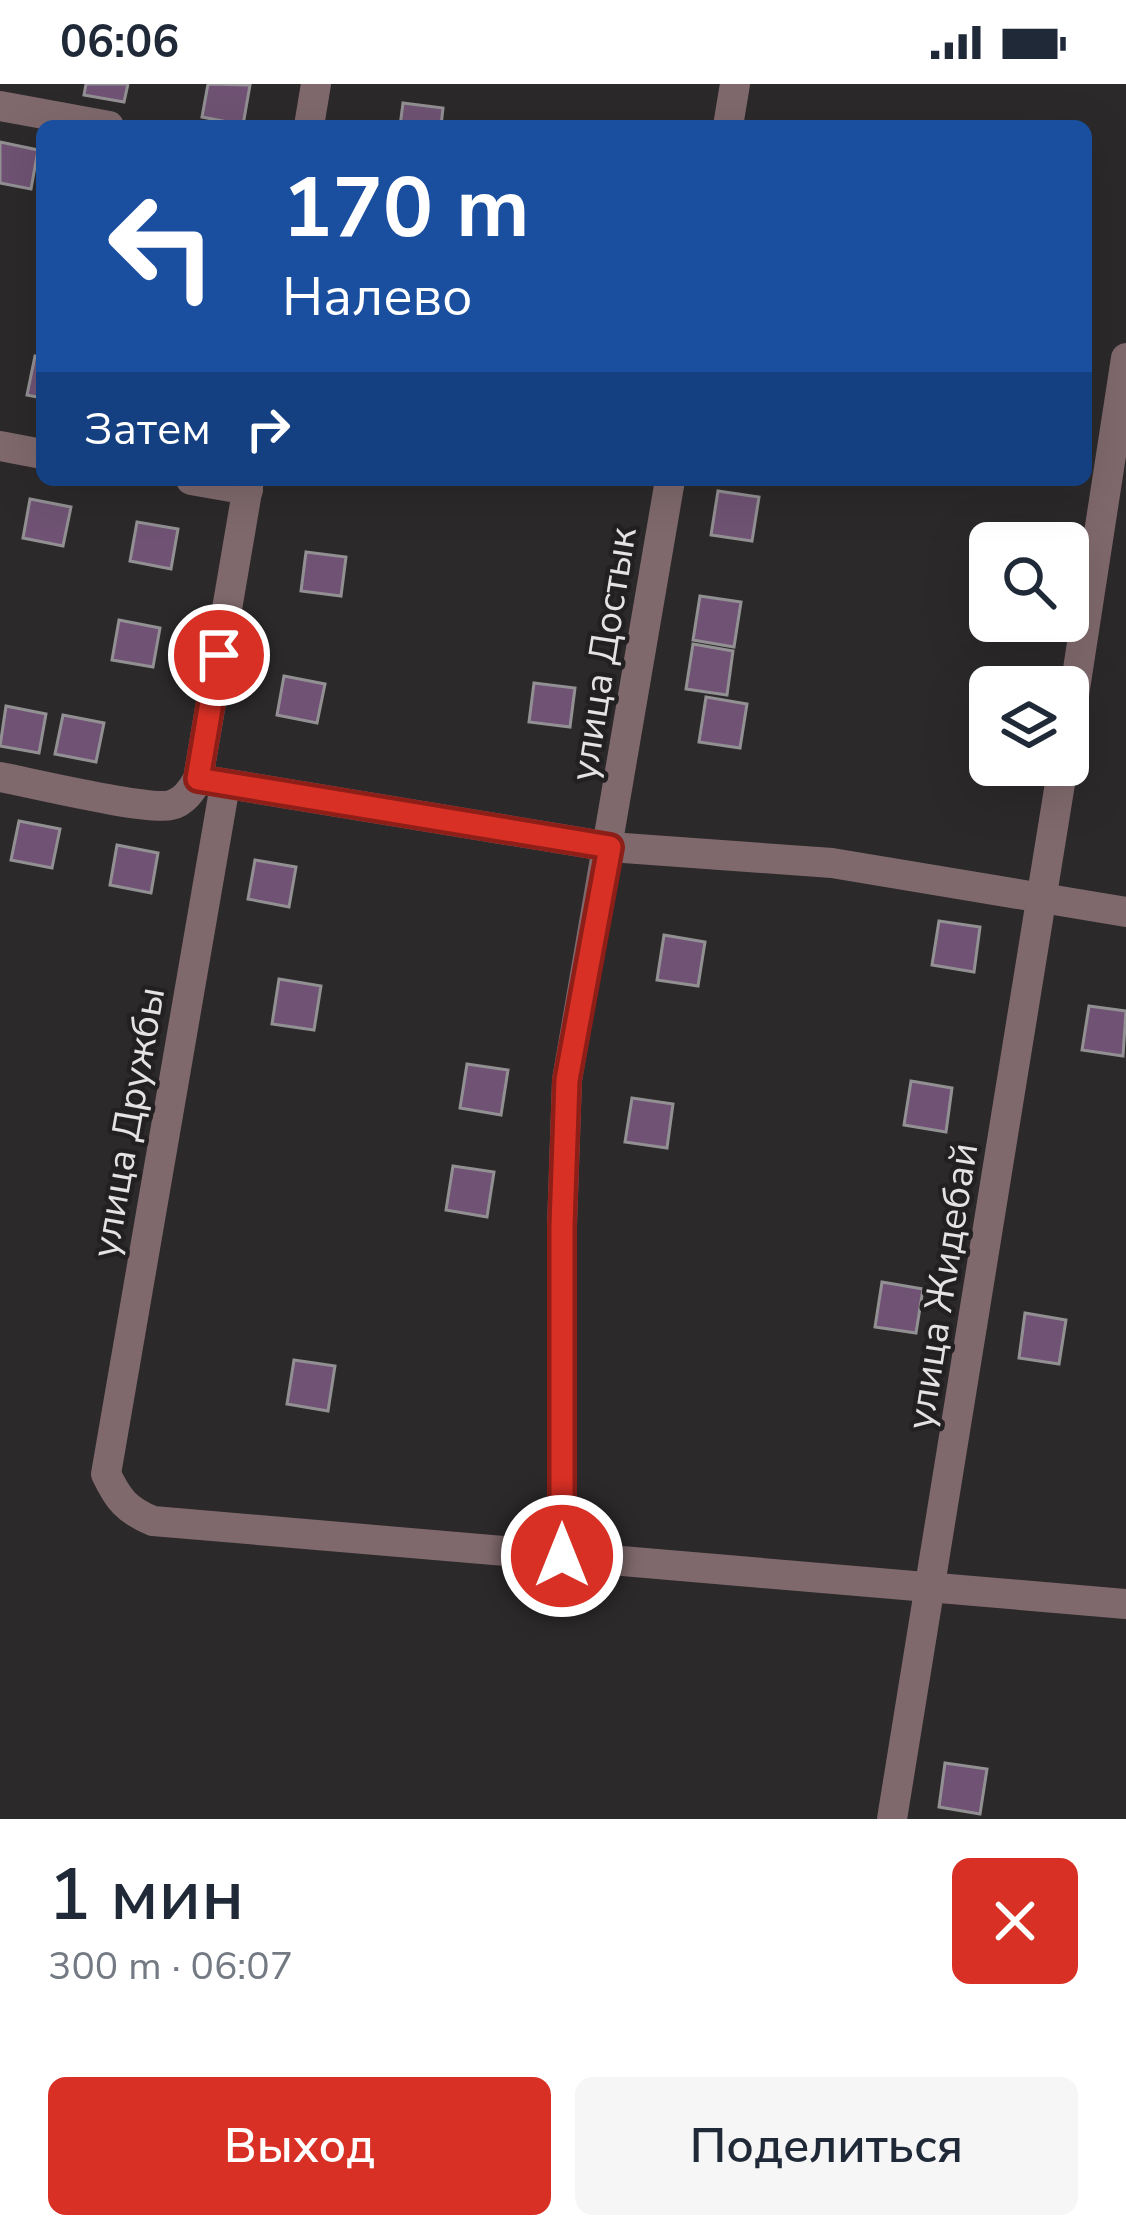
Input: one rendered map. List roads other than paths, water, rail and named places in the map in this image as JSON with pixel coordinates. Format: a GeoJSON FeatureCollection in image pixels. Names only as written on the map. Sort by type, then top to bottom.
{"type":"FeatureCollection","features":[{"type":"Feature","properties":{"kind":"street"},"geometry":{"type":"LineString","coordinates":[[310,120],[316,84]]}},
{"type":"Feature","properties":{"kind":"street"},"geometry":{"type":"LineString","coordinates":[[729,120],[735,84]]}},
{"type":"Feature","properties":{"kind":"street"},"geometry":{"type":"LineString","coordinates":[[0,106],[76,120]]}},
{"type":"Feature","properties":{"kind":"street"},"geometry":{"type":"LineString","coordinates":[[1078,666],[1126,358]]}},
{"type":"Feature","properties":{"kind":"street"},"geometry":{"type":"LineString","coordinates":[[0,446],[36,453]]}},
{"type":"Feature","properties":{"kind":"street","name":"улица Дружбы"},"geometry":{"type":"LineString","coordinates":[[248,486],[212,782],[106,1474],[130,1512],[153,1520],[562,1556]]}},
{"type":"Feature","properties":{"kind":"street","name":"улица Достык"},"geometry":{"type":"LineString","coordinates":[[562,1556],[567,1080],[669,486]]}},
{"type":"Feature","properties":{"kind":"street"},"geometry":{"type":"LineString","coordinates":[[0,778],[172,805],[212,782],[610,847],[832,863],[1126,912]]}},
{"type":"Feature","properties":{"kind":"street","name":"улица Жидебай"},"geometry":{"type":"LineString","coordinates":[[892,1819],[1060,786]]}},
{"type":"Feature","properties":{"kind":"street"},"geometry":{"type":"LineString","coordinates":[[562,1556],[1126,1604]]}}]}
